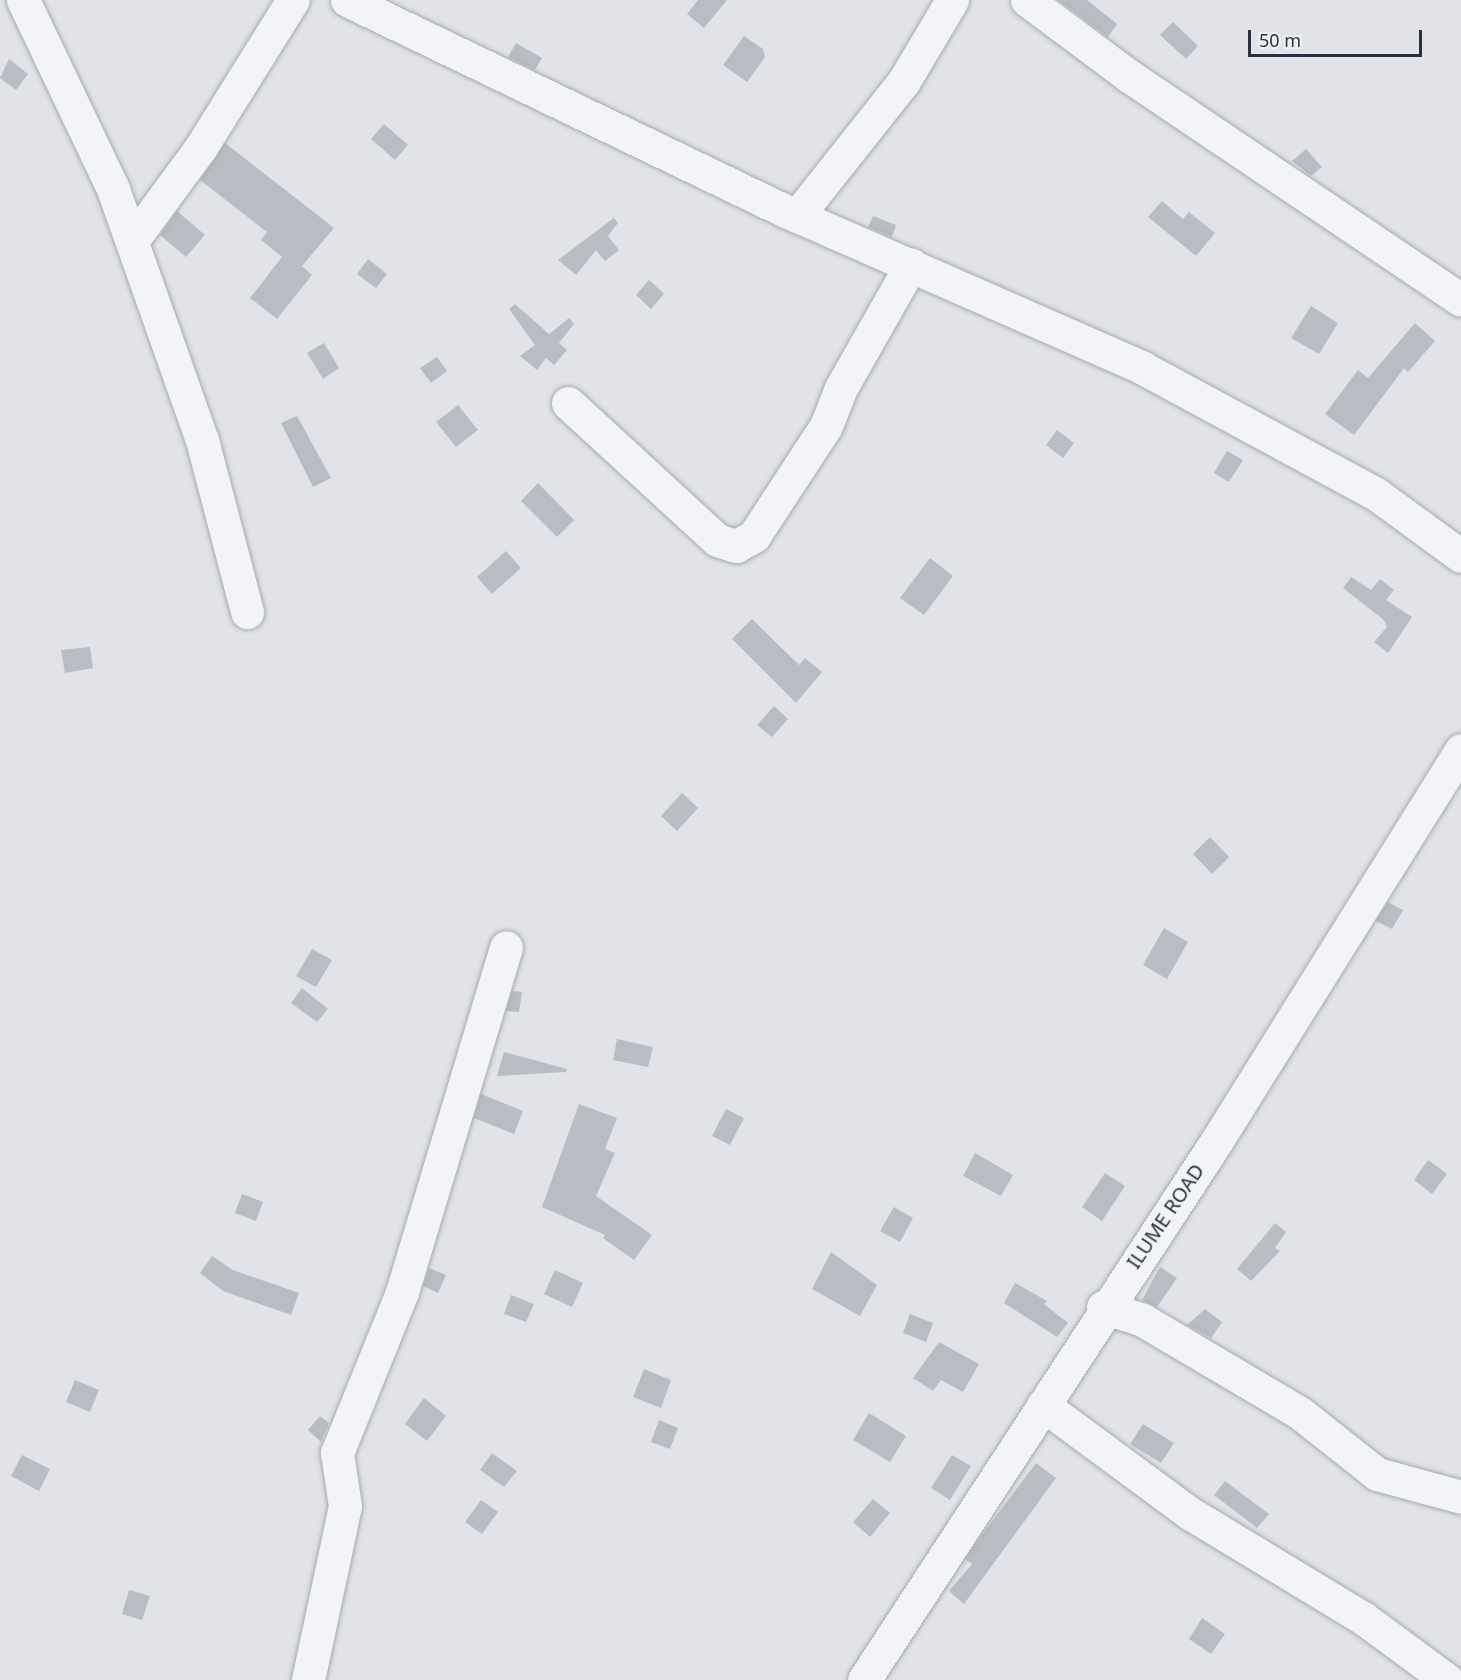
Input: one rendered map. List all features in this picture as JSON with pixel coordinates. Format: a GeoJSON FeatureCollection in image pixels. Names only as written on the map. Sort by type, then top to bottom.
{"type":"FeatureCollection","features":[{"type":"Feature","properties":{"kind":"street"},"geometry":{"type":"LineString","coordinates":[[23,0],[57,62],[132,241],[202,440],[248,612]]}},
{"type":"Feature","properties":{"kind":"street"},"geometry":{"type":"LineString","coordinates":[[132,241],[201,147],[293,0]]}},
{"type":"Feature","properties":{"kind":"street"},"geometry":{"type":"LineString","coordinates":[[347,0],[797,216],[911,265],[1222,409],[1376,494],[1461,555]]}},
{"type":"Feature","properties":{"kind":"street"},"geometry":{"type":"LineString","coordinates":[[797,216],[904,81],[952,0]]}},
{"type":"Feature","properties":{"kind":"street"},"geometry":{"type":"LineString","coordinates":[[1027,0],[1130,76],[1461,300]]}},
{"type":"Feature","properties":{"kind":"street"},"geometry":{"type":"LineString","coordinates":[[568,403],[717,540],[736,546],[754,536],[826,426],[841,388],[911,265]]}},
{"type":"Feature","properties":{"kind":"street","name":"ILUME ROAD"},"geometry":{"type":"LineString","coordinates":[[864,1680],[1103,1307],[1216,1142],[1461,750]]}},
{"type":"Feature","properties":{"kind":"street"},"geometry":{"type":"LineString","coordinates":[[308,1680],[345,1506],[337,1453],[402,1292],[506,947]]}},
{"type":"Feature","properties":{"kind":"street"},"geometry":{"type":"LineString","coordinates":[[1103,1307],[1141,1319],[1300,1413],[1377,1474],[1461,1497]]}},
{"type":"Feature","properties":{"kind":"street"},"geometry":{"type":"LineString","coordinates":[[1042,1405],[1191,1514],[1363,1618],[1447,1680]]}},
{"type":"Feature","properties":{"kind":"building"},"geometry":{"type":"Polygon","coordinates":[[[698,0],[727,0],[704,28],[687,14],[698,0]]]}},
{"type":"Feature","properties":{"kind":"building"},"geometry":{"type":"Polygon","coordinates":[[[1058,0],[1087,0],[1117,24],[1108,37],[1058,0]]]}},
{"type":"Feature","properties":{"kind":"building"},"geometry":{"type":"Polygon","coordinates":[[[1173,22],[1198,46],[1186,59],[1160,35],[1173,22]]]}},
{"type":"Feature","properties":{"kind":"building"},"geometry":{"type":"Polygon","coordinates":[[[744,36],[763,49],[765,57],[747,82],[723,65],[744,36]]]}},
{"type":"Feature","properties":{"kind":"building"},"geometry":{"type":"Polygon","coordinates":[[[516,43],[542,58],[535,70],[508,57],[516,43]]]}},
{"type":"Feature","properties":{"kind":"building"},"geometry":{"type":"Polygon","coordinates":[[[9,59],[28,74],[16,90],[0,78],[9,59]]]}},
{"type":"Feature","properties":{"kind":"building"},"geometry":{"type":"Polygon","coordinates":[[[384,124],[408,145],[395,160],[371,139],[384,124]]]}},
{"type":"Feature","properties":{"kind":"building"},"geometry":{"type":"Polygon","coordinates":[[[225,143],[334,228],[302,266],[312,275],[277,319],[250,298],[282,257],[261,240],[267,232],[200,180],[225,143]]]}},
{"type":"Feature","properties":{"kind":"building"},"geometry":{"type":"Polygon","coordinates":[[[1306,149],[1322,167],[1311,176],[1292,161],[1306,149]]]}},
{"type":"Feature","properties":{"kind":"building"},"geometry":{"type":"Polygon","coordinates":[[[1162,201],[1183,219],[1189,212],[1215,233],[1196,256],[1148,217],[1162,201]]]}},
{"type":"Feature","properties":{"kind":"building"},"geometry":{"type":"Polygon","coordinates":[[[177,211],[205,235],[186,257],[160,235],[177,211]]]}},
{"type":"Feature","properties":{"kind":"building"},"geometry":{"type":"Polygon","coordinates":[[[873,216],[896,225],[892,237],[868,227],[873,216]]]}},
{"type":"Feature","properties":{"kind":"building"},"geometry":{"type":"Polygon","coordinates":[[[614,218],[618,223],[608,236],[619,250],[605,261],[596,250],[576,275],[558,260],[614,218]]]}},
{"type":"Feature","properties":{"kind":"building"},"geometry":{"type":"Polygon","coordinates":[[[368,259],[387,274],[376,288],[357,274],[368,259]]]}},
{"type":"Feature","properties":{"kind":"building"},"geometry":{"type":"Polygon","coordinates":[[[649,280],[664,294],[651,309],[636,295],[649,280]]]}},
{"type":"Feature","properties":{"kind":"building"},"geometry":{"type":"Polygon","coordinates":[[[515,304],[549,334],[569,318],[574,324],[559,343],[567,350],[554,365],[546,358],[537,370],[520,356],[535,345],[509,309],[515,304]]]}},
{"type":"Feature","properties":{"kind":"building"},"geometry":{"type":"Polygon","coordinates":[[[1311,306],[1338,323],[1319,354],[1291,338],[1311,306]]]}},
{"type":"Feature","properties":{"kind":"building"},"geometry":{"type":"Polygon","coordinates":[[[1415,323],[1435,341],[1408,372],[1404,368],[1354,435],[1325,414],[1358,370],[1368,378],[1415,323]]]}},
{"type":"Feature","properties":{"kind":"building"},"geometry":{"type":"Polygon","coordinates":[[[324,343],[339,368],[323,379],[307,353],[324,343]]]}},
{"type":"Feature","properties":{"kind":"building"},"geometry":{"type":"Polygon","coordinates":[[[437,357],[447,371],[431,383],[420,368],[437,357]]]}},
{"type":"Feature","properties":{"kind":"building"},"geometry":{"type":"Polygon","coordinates":[[[458,405],[478,430],[456,447],[436,422],[458,405]]]}},
{"type":"Feature","properties":{"kind":"building"},"geometry":{"type":"Polygon","coordinates":[[[297,416],[331,478],[313,487],[281,423],[297,416]]]}},
{"type":"Feature","properties":{"kind":"building"},"geometry":{"type":"Polygon","coordinates":[[[1057,430],[1074,443],[1063,458],[1046,445],[1057,430]]]}},
{"type":"Feature","properties":{"kind":"building"},"geometry":{"type":"Polygon","coordinates":[[[1227,451],[1243,460],[1229,482],[1214,473],[1227,451]]]}},
{"type":"Feature","properties":{"kind":"building"},"geometry":{"type":"Polygon","coordinates":[[[538,483],[574,520],[557,537],[521,501],[538,483]]]}},
{"type":"Feature","properties":{"kind":"building"},"geometry":{"type":"Polygon","coordinates":[[[506,551],[521,568],[492,594],[477,577],[506,551]]]}},
{"type":"Feature","properties":{"kind":"building"},"geometry":{"type":"Polygon","coordinates":[[[930,558],[953,576],[924,615],[900,598],[930,558]]]}},
{"type":"Feature","properties":{"kind":"building"},"geometry":{"type":"Polygon","coordinates":[[[1351,577],[1371,590],[1380,579],[1394,590],[1386,600],[1412,617],[1388,653],[1374,642],[1387,627],[1384,620],[1343,588],[1351,577]]]}},
{"type":"Feature","properties":{"kind":"building"},"geometry":{"type":"Polygon","coordinates":[[[752,619],[799,665],[805,658],[822,672],[796,703],[732,639],[752,619]]]}},
{"type":"Feature","properties":{"kind":"building"},"geometry":{"type":"Polygon","coordinates":[[[90,647],[93,668],[65,673],[61,650],[90,647]]]}},
{"type":"Feature","properties":{"kind":"building"},"geometry":{"type":"Polygon","coordinates":[[[774,706],[788,719],[772,737],[757,725],[774,706]]]}},
{"type":"Feature","properties":{"kind":"building"},"geometry":{"type":"Polygon","coordinates":[[[682,793],[698,808],[677,831],[661,816],[682,793]]]}},
{"type":"Feature","properties":{"kind":"building"},"geometry":{"type":"Polygon","coordinates":[[[1210,837],[1229,857],[1212,874],[1193,854],[1210,837]]]}},
{"type":"Feature","properties":{"kind":"building"},"geometry":{"type":"Polygon","coordinates":[[[1388,902],[1403,910],[1392,929],[1376,921],[1388,902]]]}},
{"type":"Feature","properties":{"kind":"building"},"geometry":{"type":"Polygon","coordinates":[[[1164,928],[1188,942],[1167,979],[1143,965],[1164,928]]]}},
{"type":"Feature","properties":{"kind":"building"},"geometry":{"type":"Polygon","coordinates":[[[312,949],[332,960],[316,987],[296,976],[312,949]]]}},
{"type":"Feature","properties":{"kind":"building"},"geometry":{"type":"Polygon","coordinates":[[[302,988],[328,1009],[317,1022],[291,1003],[302,988]]]}},
{"type":"Feature","properties":{"kind":"building"},"geometry":{"type":"Polygon","coordinates":[[[512,991],[522,992],[519,1012],[506,1011],[512,991]]]}},
{"type":"Feature","properties":{"kind":"building"},"geometry":{"type":"Polygon","coordinates":[[[617,1039],[653,1047],[648,1067],[613,1060],[617,1039]]]}},
{"type":"Feature","properties":{"kind":"building"},"geometry":{"type":"Polygon","coordinates":[[[504,1052],[567,1069],[566,1072],[497,1076],[504,1052]]]}},
{"type":"Feature","properties":{"kind":"building"},"geometry":{"type":"Polygon","coordinates":[[[481,1094],[523,1111],[514,1134],[474,1118],[481,1094]]]}},
{"type":"Feature","properties":{"kind":"building"},"geometry":{"type":"Polygon","coordinates":[[[579,1104],[617,1118],[605,1149],[615,1153],[596,1196],[652,1235],[634,1260],[603,1238],[605,1235],[542,1207],[579,1104]]]}},
{"type":"Feature","properties":{"kind":"building"},"geometry":{"type":"Polygon","coordinates":[[[726,1109],[744,1118],[730,1145],[712,1136],[726,1109]]]}},
{"type":"Feature","properties":{"kind":"building"},"geometry":{"type":"Polygon","coordinates":[[[975,1153],[1013,1175],[1001,1196],[963,1176],[975,1153]]]}},
{"type":"Feature","properties":{"kind":"building"},"geometry":{"type":"Polygon","coordinates":[[[1428,1160],[1447,1174],[1432,1194],[1414,1180],[1428,1160]]]}},
{"type":"Feature","properties":{"kind":"building"},"geometry":{"type":"Polygon","coordinates":[[[1105,1173],[1125,1186],[1102,1221],[1082,1207],[1105,1173]]]}},
{"type":"Feature","properties":{"kind":"building"},"geometry":{"type":"Polygon","coordinates":[[[242,1194],[263,1202],[256,1221],[235,1213],[242,1194]]]}},
{"type":"Feature","properties":{"kind":"building"},"geometry":{"type":"Polygon","coordinates":[[[894,1207],[913,1218],[900,1242],[880,1231],[894,1207]]]}},
{"type":"Feature","properties":{"kind":"building"},"geometry":{"type":"Polygon","coordinates":[[[1275,1223],[1286,1232],[1275,1248],[1280,1251],[1251,1281],[1237,1269],[1275,1223]]]}},
{"type":"Feature","properties":{"kind":"building"},"geometry":{"type":"Polygon","coordinates":[[[831,1252],[877,1285],[860,1316],[812,1289],[831,1252]]]}},
{"type":"Feature","properties":{"kind":"building"},"geometry":{"type":"Polygon","coordinates":[[[212,1256],[233,1270],[299,1293],[291,1315],[223,1291],[200,1273],[212,1256]]]}},
{"type":"Feature","properties":{"kind":"building"},"geometry":{"type":"Polygon","coordinates":[[[1160,1267],[1177,1278],[1157,1307],[1142,1300],[1160,1267]]]}},
{"type":"Feature","properties":{"kind":"building"},"geometry":{"type":"Polygon","coordinates":[[[429,1268],[446,1275],[438,1293],[423,1286],[429,1268]]]}},
{"type":"Feature","properties":{"kind":"building"},"geometry":{"type":"Polygon","coordinates":[[[555,1270],[583,1283],[572,1307],[544,1294],[555,1270]]]}},
{"type":"Feature","properties":{"kind":"building"},"geometry":{"type":"Polygon","coordinates":[[[1015,1283],[1047,1301],[1044,1304],[1068,1323],[1057,1337],[1004,1303],[1015,1283]]]}},
{"type":"Feature","properties":{"kind":"building"},"geometry":{"type":"Polygon","coordinates":[[[511,1295],[534,1304],[526,1322],[504,1314],[511,1295]]]}},
{"type":"Feature","properties":{"kind":"building"},"geometry":{"type":"Polygon","coordinates":[[[1205,1309],[1222,1322],[1211,1338],[1187,1325],[1205,1309]]]}},
{"type":"Feature","properties":{"kind":"building"},"geometry":{"type":"Polygon","coordinates":[[[910,1314],[933,1323],[926,1342],[903,1333],[910,1314]]]}},
{"type":"Feature","properties":{"kind":"building"},"geometry":{"type":"Polygon","coordinates":[[[939,1342],[979,1364],[963,1392],[941,1380],[933,1391],[913,1378],[939,1342]]]}},
{"type":"Feature","properties":{"kind":"building"},"geometry":{"type":"Polygon","coordinates":[[[644,1369],[671,1380],[661,1408],[633,1397],[644,1369]]]}},
{"type":"Feature","properties":{"kind":"building"},"geometry":{"type":"Polygon","coordinates":[[[75,1380],[99,1390],[90,1412],[66,1402],[75,1380]]]}},
{"type":"Feature","properties":{"kind":"building"},"geometry":{"type":"Polygon","coordinates":[[[424,1398],[446,1416],[427,1441],[405,1424],[424,1398]]]}},
{"type":"Feature","properties":{"kind":"building"},"geometry":{"type":"Polygon","coordinates":[[[869,1413],[906,1436],[890,1462],[853,1440],[869,1413]]]}},
{"type":"Feature","properties":{"kind":"building"},"geometry":{"type":"Polygon","coordinates":[[[320,1416],[329,1423],[321,1442],[308,1430],[320,1416]]]}},
{"type":"Feature","properties":{"kind":"building"},"geometry":{"type":"Polygon","coordinates":[[[659,1420],[678,1428],[670,1449],[651,1442],[659,1420]]]}},
{"type":"Feature","properties":{"kind":"building"},"geometry":{"type":"Polygon","coordinates":[[[1143,1424],[1174,1443],[1161,1463],[1130,1444],[1143,1424]]]}},
{"type":"Feature","properties":{"kind":"building"},"geometry":{"type":"Polygon","coordinates":[[[492,1453],[517,1471],[504,1487],[480,1470],[492,1453]]]}},
{"type":"Feature","properties":{"kind":"building"},"geometry":{"type":"Polygon","coordinates":[[[22,1455],[50,1469],[39,1491],[11,1476],[22,1455]]]}},
{"type":"Feature","properties":{"kind":"building"},"geometry":{"type":"Polygon","coordinates":[[[952,1455],[971,1466],[950,1500],[931,1488],[952,1455]]]}},
{"type":"Feature","properties":{"kind":"building"},"geometry":{"type":"Polygon","coordinates":[[[1036,1463],[1056,1478],[964,1604],[949,1591],[972,1564],[965,1559],[1036,1463]]]}},
{"type":"Feature","properties":{"kind":"building"},"geometry":{"type":"Polygon","coordinates":[[[1225,1481],[1269,1514],[1257,1528],[1214,1495],[1225,1481]]]}},
{"type":"Feature","properties":{"kind":"building"},"geometry":{"type":"Polygon","coordinates":[[[873,1499],[890,1513],[870,1537],[853,1522],[873,1499]]]}},
{"type":"Feature","properties":{"kind":"building"},"geometry":{"type":"Polygon","coordinates":[[[481,1500],[498,1512],[482,1534],[465,1522],[481,1500]]]}},
{"type":"Feature","properties":{"kind":"building"},"geometry":{"type":"Polygon","coordinates":[[[129,1590],[150,1596],[142,1620],[122,1614],[129,1590]]]}},
{"type":"Feature","properties":{"kind":"building"},"geometry":{"type":"Polygon","coordinates":[[[1202,1618],[1225,1634],[1211,1654],[1189,1639],[1202,1618]]]}}]}
